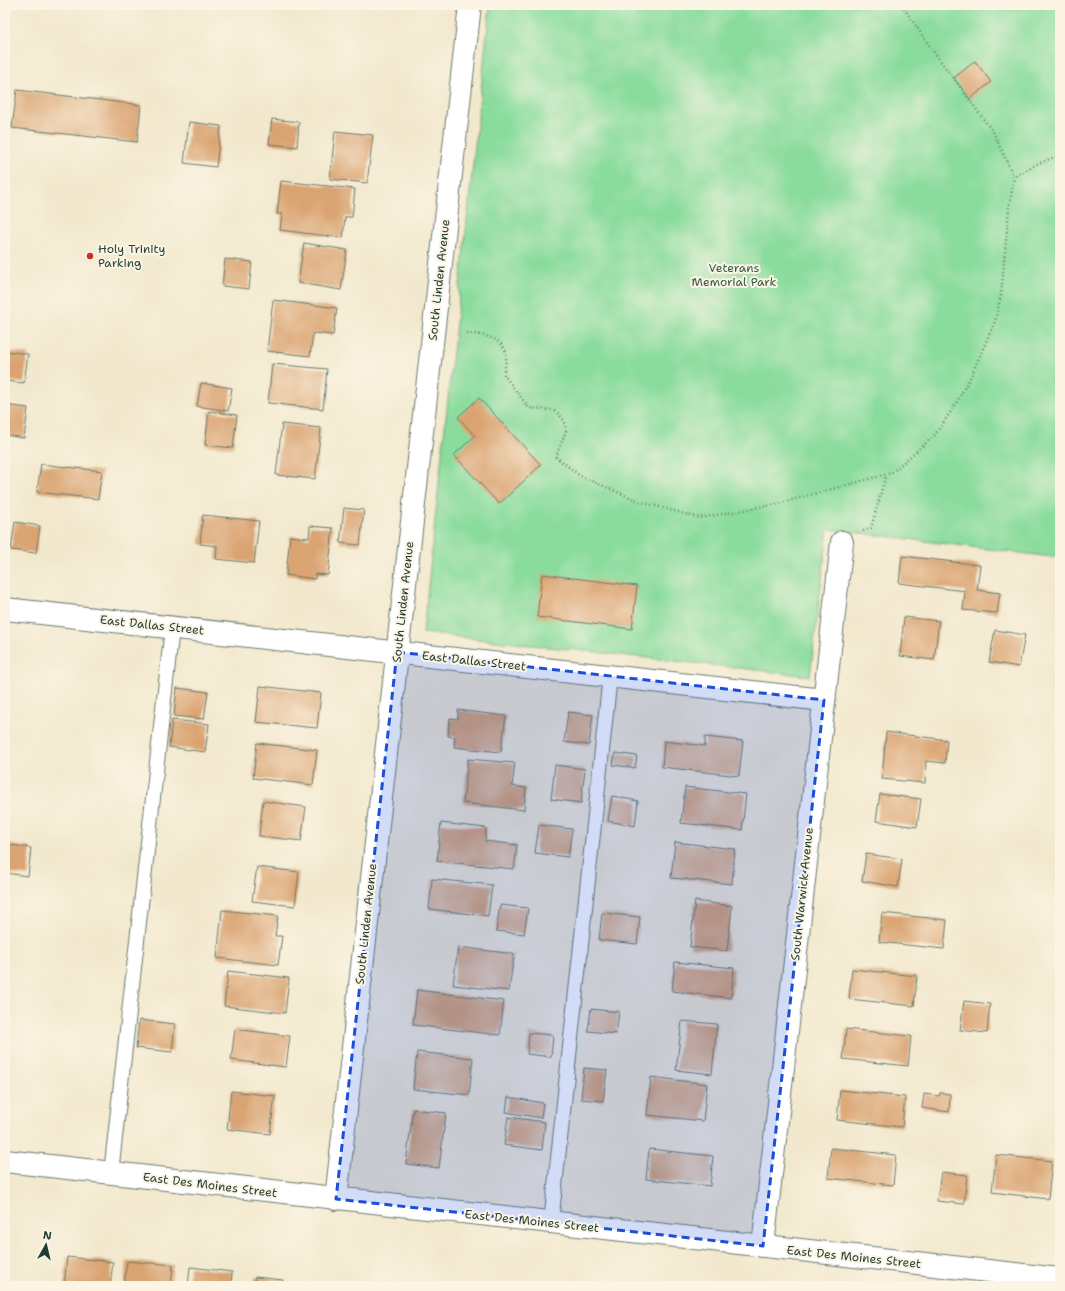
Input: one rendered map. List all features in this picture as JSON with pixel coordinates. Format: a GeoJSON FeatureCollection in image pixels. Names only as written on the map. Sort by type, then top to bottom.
{"type":"FeatureCollection","features":[{"type":"Feature","properties":{"kind":"street","name":"South Linden Avenue"},"geometry":{"type":"LineString","coordinates":[[336,1199],[470,5]]}},
{"type":"Feature","properties":{"kind":"street","name":"South Warwick Avenue"},"geometry":{"type":"LineString","coordinates":[[763,1246],[842,542]]}},
{"type":"Feature","properties":{"kind":"street","name":"East Dallas Street"},"geometry":{"type":"LineString","coordinates":[[5,609],[824,700]]}},
{"type":"Feature","properties":{"kind":"street","name":"East Des Moines Street"},"geometry":{"type":"LineString","coordinates":[[5,1161],[1060,1280]]}},
{"type":"Feature","properties":{"kind":"lane"},"geometry":{"type":"LineString","coordinates":[[111,1173],[172,628]]}},
{"type":"Feature","properties":{"kind":"lane"},"geometry":{"type":"LineString","coordinates":[[551,1223],[610,676]]}},
{"type":"Feature","properties":{"kind":"path"},"geometry":{"type":"LineString","coordinates":[[467,333],[494,339],[503,346],[506,354],[504,375],[530,408],[553,410],[559,414],[565,422],[566,431],[556,457],[580,476],[641,502],[700,518],[777,504],[892,473],[934,436],[954,407],[972,374],[995,320],[1001,295],[1009,208],[1014,176],[993,132],[928,44],[902,5]]}},
{"type":"Feature","properties":{"kind":"path"},"geometry":{"type":"LineString","coordinates":[[1014,176],[1037,164],[1060,155]]}},
{"type":"Feature","properties":{"kind":"path"},"geometry":{"type":"LineString","coordinates":[[842,542],[871,528],[886,475]]}},
{"type":"Feature","properties":{"kind":"highlighted area"},"geometry":{"type":"Polygon","coordinates":[[[397,652],[824,700],[763,1246],[336,1199],[397,652]]]}},
{"type":"Feature","properties":{"kind":"green space","name":"Veterans Memorial Park"},"geometry":{"type":"Polygon","coordinates":[[[490,5],[1060,5],[1060,558],[828,529],[810,676],[423,633],[490,5]]]}},
{"type":"Feature","properties":{"kind":"building"},"geometry":{"type":"Polygon","coordinates":[[[975,61],[991,82],[970,99],[954,78],[975,61]]]}},
{"type":"Feature","properties":{"kind":"building"},"geometry":{"type":"Polygon","coordinates":[[[17,90],[141,105],[137,142],[12,128],[17,90]]]}},
{"type":"Feature","properties":{"kind":"building"},"geometry":{"type":"Polygon","coordinates":[[[272,119],[299,122],[297,147],[269,144],[272,119]]]}},
{"type":"Feature","properties":{"kind":"building"},"geometry":{"type":"Polygon","coordinates":[[[189,122],[221,126],[216,167],[184,163],[189,122]]]}},
{"type":"Feature","properties":{"kind":"building"},"geometry":{"type":"Polygon","coordinates":[[[335,131],[373,135],[367,183],[330,179],[335,131]]]}},
{"type":"Feature","properties":{"kind":"building"},"geometry":{"type":"Polygon","coordinates":[[[281,181],[355,189],[352,217],[345,217],[343,238],[280,230],[282,214],[277,214],[281,181]]]}},
{"type":"Feature","properties":{"kind":"building"},"geometry":{"type":"Polygon","coordinates":[[[304,243],[347,250],[341,290],[298,283],[304,243]]]}},
{"type":"Feature","properties":{"kind":"building"},"geometry":{"type":"Polygon","coordinates":[[[225,259],[252,262],[249,289],[222,286],[225,259]]]}},
{"type":"Feature","properties":{"kind":"building"},"geometry":{"type":"Polygon","coordinates":[[[273,300],[337,308],[333,335],[313,333],[310,356],[267,351],[273,300]]]}},
{"type":"Feature","properties":{"kind":"building"},"geometry":{"type":"Polygon","coordinates":[[[5,351],[28,354],[24,383],[5,381],[5,351]]]}},
{"type":"Feature","properties":{"kind":"building"},"geometry":{"type":"Polygon","coordinates":[[[272,364],[327,369],[323,409],[268,403],[272,364]]]}},
{"type":"Feature","properties":{"kind":"building"},"geometry":{"type":"Polygon","coordinates":[[[201,383],[232,388],[228,411],[197,406],[201,383]]]}},
{"type":"Feature","properties":{"kind":"building"},"geometry":{"type":"Polygon","coordinates":[[[479,398],[541,465],[499,504],[454,455],[475,436],[458,417],[479,398]]]}},
{"type":"Feature","properties":{"kind":"building"},"geometry":{"type":"Polygon","coordinates":[[[5,405],[28,408],[24,438],[5,435],[5,405]]]}},
{"type":"Feature","properties":{"kind":"building"},"geometry":{"type":"Polygon","coordinates":[[[209,411],[237,415],[233,448],[205,445],[209,411]]]}},
{"type":"Feature","properties":{"kind":"building"},"geometry":{"type":"Polygon","coordinates":[[[282,424],[321,428],[315,479],[276,475],[282,424]]]}},
{"type":"Feature","properties":{"kind":"building"},"geometry":{"type":"Polygon","coordinates":[[[41,464],[102,471],[98,499],[37,492],[41,464]]]}},
{"type":"Feature","properties":{"kind":"building"},"geometry":{"type":"Polygon","coordinates":[[[344,508],[364,510],[360,545],[340,543],[344,508]]]}},
{"type":"Feature","properties":{"kind":"building"},"geometry":{"type":"Polygon","coordinates":[[[203,515],[259,521],[254,563],[216,559],[217,546],[200,544],[203,515]]]}},
{"type":"Feature","properties":{"kind":"building"},"geometry":{"type":"Polygon","coordinates":[[[15,522],[40,526],[36,553],[11,550],[15,522]]]}},
{"type":"Feature","properties":{"kind":"building"},"geometry":{"type":"Polygon","coordinates":[[[310,526],[333,528],[328,575],[315,574],[315,579],[286,575],[290,536],[309,538],[310,526]]]}},
{"type":"Feature","properties":{"kind":"building"},"geometry":{"type":"Polygon","coordinates":[[[902,556],[980,565],[977,590],[1000,593],[997,613],[963,610],[965,591],[899,583],[902,556]]]}},
{"type":"Feature","properties":{"kind":"building"},"geometry":{"type":"Polygon","coordinates":[[[542,574],[637,586],[632,629],[537,617],[542,574]]]}},
{"type":"Feature","properties":{"kind":"building"},"geometry":{"type":"Polygon","coordinates":[[[904,617],[939,621],[934,660],[900,656],[904,617]]]}},
{"type":"Feature","properties":{"kind":"building"},"geometry":{"type":"Polygon","coordinates":[[[995,630],[1025,635],[1019,667],[989,662],[995,630]]]}},
{"type":"Feature","properties":{"kind":"building"},"geometry":{"type":"Polygon","coordinates":[[[260,686],[321,693],[317,728],[256,722],[260,686]]]}},
{"type":"Feature","properties":{"kind":"building"},"geometry":{"type":"Polygon","coordinates":[[[177,688],[208,692],[204,719],[174,716],[177,688]]]}},
{"type":"Feature","properties":{"kind":"building"},"geometry":{"type":"Polygon","coordinates":[[[458,710],[506,716],[501,752],[454,747],[455,737],[448,736],[450,718],[458,719],[458,710]]]}},
{"type":"Feature","properties":{"kind":"building"},"geometry":{"type":"Polygon","coordinates":[[[568,712],[593,715],[589,745],[564,742],[568,712]]]}},
{"type":"Feature","properties":{"kind":"building"},"geometry":{"type":"Polygon","coordinates":[[[172,720],[209,724],[205,752],[169,747],[172,720]]]}},
{"type":"Feature","properties":{"kind":"building"},"geometry":{"type":"Polygon","coordinates":[[[886,732],[947,740],[945,763],[926,761],[925,783],[882,779],[886,732]]]}},
{"type":"Feature","properties":{"kind":"building"},"geometry":{"type":"Polygon","coordinates":[[[705,737],[743,741],[739,776],[662,767],[664,741],[705,746],[705,737]]]}},
{"type":"Feature","properties":{"kind":"building"},"geometry":{"type":"Polygon","coordinates":[[[257,743],[317,750],[313,785],[253,778],[257,743]]]}},
{"type":"Feature","properties":{"kind":"building"},"geometry":{"type":"Polygon","coordinates":[[[615,753],[637,756],[635,768],[613,765],[615,753]]]}},
{"type":"Feature","properties":{"kind":"building"},"geometry":{"type":"Polygon","coordinates":[[[468,759],[515,763],[512,786],[526,788],[524,810],[463,803],[468,759]]]}},
{"type":"Feature","properties":{"kind":"building"},"geometry":{"type":"Polygon","coordinates":[[[555,765],[585,769],[581,803],[551,799],[555,765]]]}},
{"type":"Feature","properties":{"kind":"building"},"geometry":{"type":"Polygon","coordinates":[[[685,787],[746,794],[742,830],[681,823],[685,787]]]}},
{"type":"Feature","properties":{"kind":"building"},"geometry":{"type":"Polygon","coordinates":[[[880,794],[921,799],[917,827],[876,821],[880,794]]]}},
{"type":"Feature","properties":{"kind":"building"},"geometry":{"type":"Polygon","coordinates":[[[612,796],[638,801],[635,826],[608,821],[612,796]]]}},
{"type":"Feature","properties":{"kind":"building"},"geometry":{"type":"Polygon","coordinates":[[[263,801],[306,807],[301,841],[259,836],[263,801]]]}},
{"type":"Feature","properties":{"kind":"building"},"geometry":{"type":"Polygon","coordinates":[[[441,823],[486,828],[485,841],[517,845],[514,869],[437,861],[441,823]]]}},
{"type":"Feature","properties":{"kind":"building"},"geometry":{"type":"Polygon","coordinates":[[[539,825],[572,829],[568,857],[535,853],[539,825]]]}},
{"type":"Feature","properties":{"kind":"building"},"geometry":{"type":"Polygon","coordinates":[[[675,842],[735,849],[732,884],[671,878],[675,842]]]}},
{"type":"Feature","properties":{"kind":"building"},"geometry":{"type":"Polygon","coordinates":[[[5,844],[31,848],[28,876],[5,873],[5,844]]]}},
{"type":"Feature","properties":{"kind":"building"},"geometry":{"type":"Polygon","coordinates":[[[866,854],[902,859],[898,887],[862,881],[866,854]]]}},
{"type":"Feature","properties":{"kind":"building"},"geometry":{"type":"Polygon","coordinates":[[[257,867],[299,872],[295,906],[252,901],[257,867]]]}},
{"type":"Feature","properties":{"kind":"building"},"geometry":{"type":"Polygon","coordinates":[[[432,879],[492,885],[488,916],[429,909],[432,879]]]}},
{"type":"Feature","properties":{"kind":"building"},"geometry":{"type":"Polygon","coordinates":[[[695,901],[732,906],[727,951],[690,947],[695,901]]]}},
{"type":"Feature","properties":{"kind":"building"},"geometry":{"type":"Polygon","coordinates":[[[500,905],[528,908],[524,934],[496,931],[500,905]]]}},
{"type":"Feature","properties":{"kind":"building"},"geometry":{"type":"Polygon","coordinates":[[[222,910],[278,916],[275,936],[282,936],[278,965],[217,958],[222,910]]]}},
{"type":"Feature","properties":{"kind":"building"},"geometry":{"type":"Polygon","coordinates":[[[602,913],[640,917],[637,944],[599,940],[602,913]]]}},
{"type":"Feature","properties":{"kind":"building"},"geometry":{"type":"Polygon","coordinates":[[[882,913],[947,920],[944,949],[879,942],[882,913]]]}},
{"type":"Feature","properties":{"kind":"building"},"geometry":{"type":"Polygon","coordinates":[[[458,947],[514,954],[509,991],[453,985],[458,947]]]}},
{"type":"Feature","properties":{"kind":"building"},"geometry":{"type":"Polygon","coordinates":[[[675,962],[734,968],[731,998],[672,991],[675,962]]]}},
{"type":"Feature","properties":{"kind":"building"},"geometry":{"type":"Polygon","coordinates":[[[852,969],[917,976],[914,1006],[849,999],[852,969]]]}},
{"type":"Feature","properties":{"kind":"building"},"geometry":{"type":"Polygon","coordinates":[[[228,971],[289,978],[285,1013],[224,1006],[228,971]]]}},
{"type":"Feature","properties":{"kind":"building"},"geometry":{"type":"Polygon","coordinates":[[[417,990],[504,1001],[500,1035],[413,1025],[417,990]]]}},
{"type":"Feature","properties":{"kind":"building"},"geometry":{"type":"Polygon","coordinates":[[[964,1001],[990,1004],[987,1033],[960,1030],[964,1001]]]}},
{"type":"Feature","properties":{"kind":"building"},"geometry":{"type":"Polygon","coordinates":[[[591,1009],[619,1012],[616,1034],[588,1031],[591,1009]]]}},
{"type":"Feature","properties":{"kind":"building"},"geometry":{"type":"Polygon","coordinates":[[[139,1020],[175,1024],[172,1052],[136,1048],[139,1020]]]}},
{"type":"Feature","properties":{"kind":"building"},"geometry":{"type":"Polygon","coordinates":[[[682,1021],[717,1024],[712,1074],[676,1070],[682,1021]]]}},
{"type":"Feature","properties":{"kind":"building"},"geometry":{"type":"Polygon","coordinates":[[[235,1029],[290,1036],[286,1067],[231,1060],[235,1029]]]}},
{"type":"Feature","properties":{"kind":"building"},"geometry":{"type":"Polygon","coordinates":[[[846,1029],[911,1036],[908,1066],[843,1059],[846,1029]]]}},
{"type":"Feature","properties":{"kind":"building"},"geometry":{"type":"Polygon","coordinates":[[[529,1033],[553,1035],[551,1057],[527,1054],[529,1033]]]}},
{"type":"Feature","properties":{"kind":"building"},"geometry":{"type":"Polygon","coordinates":[[[417,1052],[473,1058],[469,1095],[413,1089],[417,1052]]]}},
{"type":"Feature","properties":{"kind":"building"},"geometry":{"type":"Polygon","coordinates":[[[584,1068],[607,1070],[603,1101],[581,1099],[584,1068]]]}},
{"type":"Feature","properties":{"kind":"building"},"geometry":{"type":"Polygon","coordinates":[[[651,1077],[707,1084],[703,1121],[647,1115],[651,1077]]]}},
{"type":"Feature","properties":{"kind":"building"},"geometry":{"type":"Polygon","coordinates":[[[840,1090],[905,1097],[902,1127],[837,1120],[840,1090]]]}},
{"type":"Feature","properties":{"kind":"building"},"geometry":{"type":"Polygon","coordinates":[[[231,1091],[275,1096],[270,1134],[227,1129],[231,1091]]]}},
{"type":"Feature","properties":{"kind":"building"},"geometry":{"type":"Polygon","coordinates":[[[940,1093],[950,1094],[949,1112],[922,1108],[924,1094],[939,1096],[940,1093]]]}},
{"type":"Feature","properties":{"kind":"building"},"geometry":{"type":"Polygon","coordinates":[[[508,1097],[543,1103],[541,1118],[506,1112],[508,1097]]]}},
{"type":"Feature","properties":{"kind":"building"},"geometry":{"type":"Polygon","coordinates":[[[413,1109],[446,1113],[439,1168],[406,1164],[413,1109]]]}},
{"type":"Feature","properties":{"kind":"building"},"geometry":{"type":"Polygon","coordinates":[[[508,1117],[545,1122],[542,1150],[504,1145],[508,1117]]]}},
{"type":"Feature","properties":{"kind":"building"},"geometry":{"type":"Polygon","coordinates":[[[1059,1136],[1060,1152],[1057,1152],[1059,1136]]]}},
{"type":"Feature","properties":{"kind":"building"},"geometry":{"type":"Polygon","coordinates":[[[831,1148],[896,1155],[893,1185],[828,1178],[831,1148]]]}},
{"type":"Feature","properties":{"kind":"building"},"geometry":{"type":"Polygon","coordinates":[[[649,1149],[713,1156],[710,1186],[646,1179],[649,1149]]]}},
{"type":"Feature","properties":{"kind":"building"},"geometry":{"type":"Polygon","coordinates":[[[996,1155],[1052,1161],[1048,1199],[992,1192],[996,1155]]]}},
{"type":"Feature","properties":{"kind":"building"},"geometry":{"type":"Polygon","coordinates":[[[941,1172],[967,1175],[964,1204],[937,1201],[941,1172]]]}},
{"type":"Feature","properties":{"kind":"building"},"geometry":{"type":"Polygon","coordinates":[[[67,1257],[113,1262],[110,1286],[64,1286],[67,1257]]]}},
{"type":"Feature","properties":{"kind":"building"},"geometry":{"type":"Polygon","coordinates":[[[127,1261],[173,1265],[171,1286],[124,1286],[127,1261]]]}},
{"type":"Feature","properties":{"kind":"building"},"geometry":{"type":"Polygon","coordinates":[[[190,1267],[232,1272],[231,1286],[188,1286],[190,1267]]]}},
{"type":"Feature","properties":{"kind":"building"},"geometry":{"type":"Polygon","coordinates":[[[255,1277],[283,1280],[283,1286],[254,1286],[255,1277]]]}},
{"type":"Feature","properties":{"kind":"place","name":"Holy Trinity Parking"},"geometry":{"type":"Point","coordinates":[90,256]}}]}
